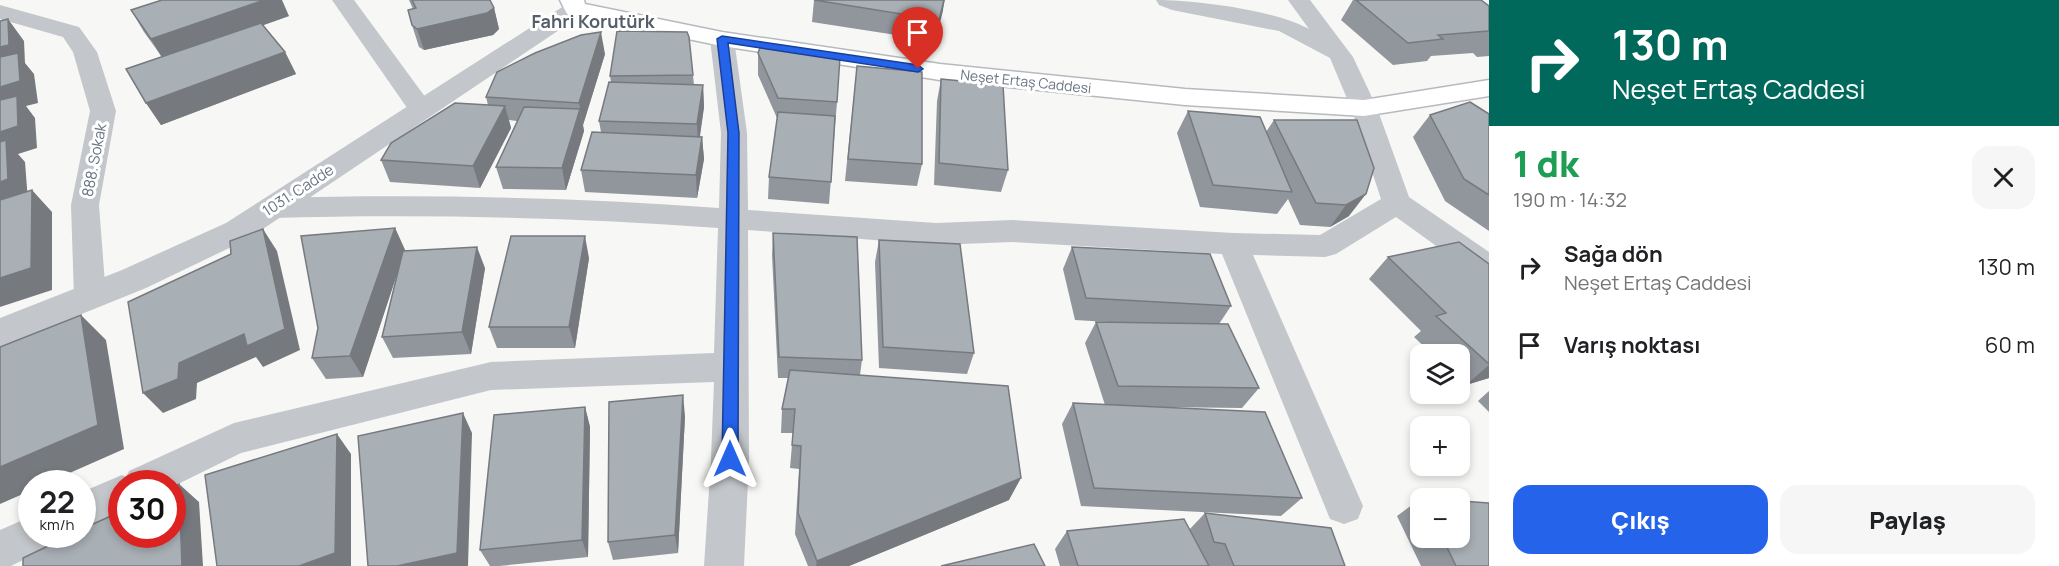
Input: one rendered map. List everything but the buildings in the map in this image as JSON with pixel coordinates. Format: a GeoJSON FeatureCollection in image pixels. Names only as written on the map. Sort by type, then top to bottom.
{"type":"FeatureCollection","features":[{"type":"Feature","properties":{"kind":"main road","name":"Neşet Ertaş Caddesi"},"geometry":{"type":"LineString","coordinates":[[574,4],[722,39],[940,72],[1185,97],[1364,108],[1489,88]]}},
{"type":"Feature","properties":{"kind":"street"},"geometry":{"type":"LineString","coordinates":[[343,0],[422,109]]}},
{"type":"Feature","properties":{"kind":"street"},"geometry":{"type":"LineString","coordinates":[[1167,0],[1180,5],[1286,26],[1341,57]]}},
{"type":"Feature","properties":{"kind":"street"},"geometry":{"type":"LineString","coordinates":[[1299,0],[1341,57],[1364,108],[1397,202],[1489,268]]}},
{"type":"Feature","properties":{"kind":"street","name":"1031. Cadde"},"geometry":{"type":"LineString","coordinates":[[0,333],[134,279],[237,231],[422,109],[574,4]]}},
{"type":"Feature","properties":{"kind":"street","name":"888. Sokak"},"geometry":{"type":"LineString","coordinates":[[0,12],[71,32],[85,52],[103,111],[85,205],[90,297]]}},
{"type":"Feature","properties":{"kind":"street"},"geometry":{"type":"LineString","coordinates":[[722,39],[734,133],[730,459],[724,566]]}},
{"type":"Feature","properties":{"kind":"street"},"geometry":{"type":"LineString","coordinates":[[271,208],[386,205],[652,213],[936,234],[1012,231],[1233,244],[1325,246],[1397,202]]}},
{"type":"Feature","properties":{"kind":"street"},"geometry":{"type":"LineString","coordinates":[[1233,244],[1344,506]]}},
{"type":"Feature","properties":{"kind":"street"},"geometry":{"type":"LineString","coordinates":[[169,470],[234,439],[491,376],[730,367]]}},
{"type":"Feature","properties":{"kind":"street"},"geometry":{"type":"LineString","coordinates":[[0,551],[18,542]]}},
{"type":"Feature","properties":{"kind":"district","name":"Fahri Korutürk"},"geometry":{"type":"Point","coordinates":[593,21]}},
{"type":"Feature","properties":{"kind":"route"},"geometry":{"type":"LineString","coordinates":[[730,459],[734,133],[727,94],[722,39],[918,69]]}}]}
